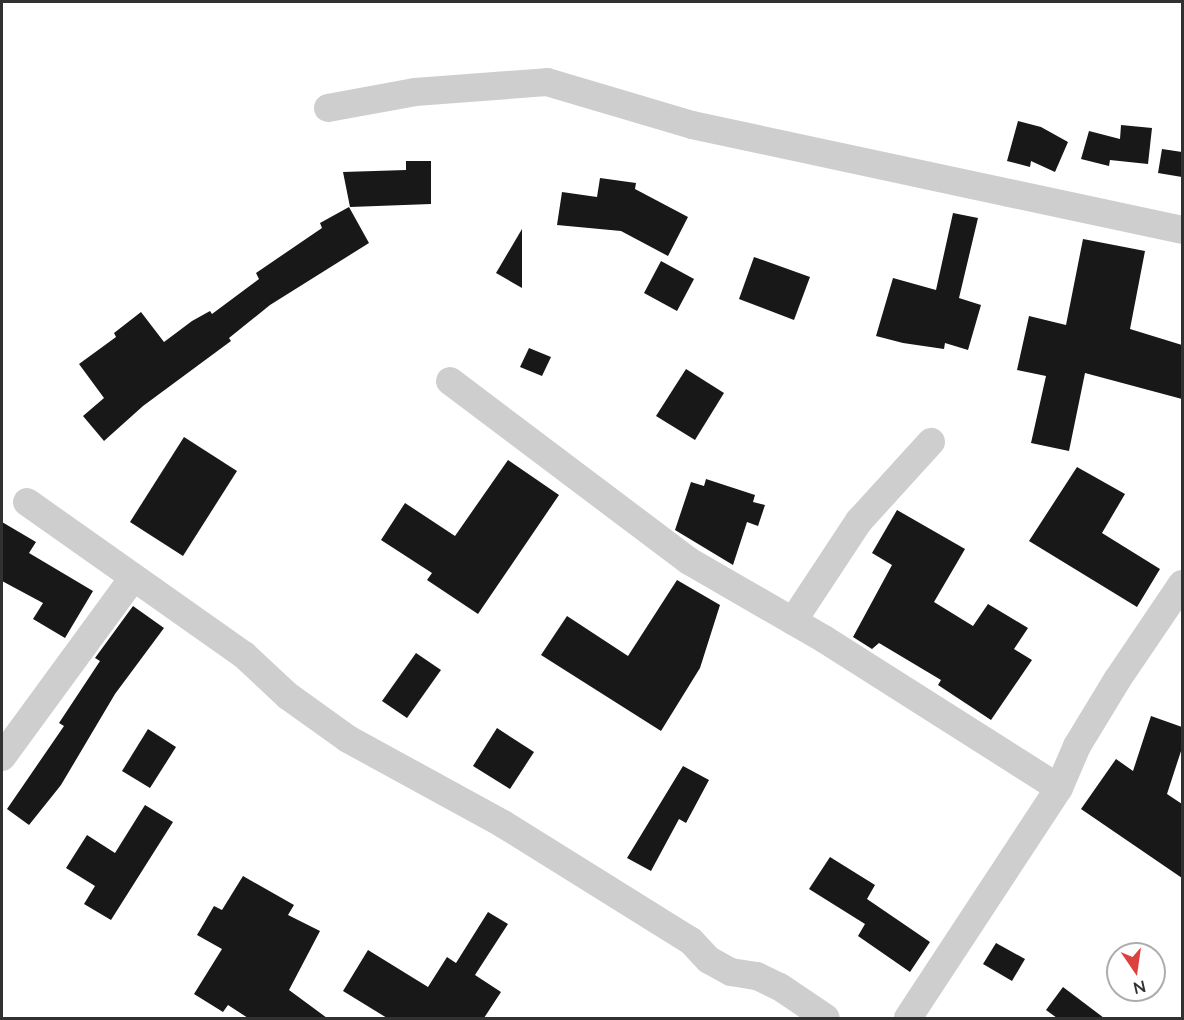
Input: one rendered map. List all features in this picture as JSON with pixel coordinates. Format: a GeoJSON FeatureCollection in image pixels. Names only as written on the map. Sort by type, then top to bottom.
{"type":"FeatureCollection","features":[{"type":"Feature","properties":{"kind":"street"},"geometry":{"type":"LineString","coordinates":[[328,108],[415,92],[547,82],[692,125],[1182,230]]}},
{"type":"Feature","properties":{"kind":"street"},"geometry":{"type":"LineString","coordinates":[[450,381],[689,561],[793,621],[1059,788]]}},
{"type":"Feature","properties":{"kind":"street"},"geometry":{"type":"LineString","coordinates":[[793,621],[859,521],[931,442]]}},
{"type":"Feature","properties":{"kind":"street"},"geometry":{"type":"LineString","coordinates":[[27,502],[244,655],[288,696],[348,739],[503,824],[691,941],[709,960],[731,972],[757,976],[780,987],[826,1018]]}},
{"type":"Feature","properties":{"kind":"street"},"geometry":{"type":"LineString","coordinates":[[2,757],[133,578]]}},
{"type":"Feature","properties":{"kind":"street"},"geometry":{"type":"LineString","coordinates":[[908,1018],[1059,788],[1077,746],[1111,689],[1182,584]]}},
{"type":"Feature","properties":{"kind":"building"},"geometry":{"type":"Polygon","coordinates":[[[1018,121],[1041,127],[1068,142],[1055,172],[1031,161],[1030,167],[1007,161],[1018,121]]]}},
{"type":"Feature","properties":{"kind":"building"},"geometry":{"type":"Polygon","coordinates":[[[1121,125],[1152,128],[1148,164],[1110,160],[1109,166],[1081,159],[1089,131],[1120,139],[1121,125]]]}},
{"type":"Feature","properties":{"kind":"building"},"geometry":{"type":"Polygon","coordinates":[[[1162,149],[1182,152],[1182,177],[1158,173],[1162,149]]]}},
{"type":"Feature","properties":{"kind":"building"},"geometry":{"type":"Polygon","coordinates":[[[406,161],[431,161],[431,204],[350,207],[343,172],[406,170],[406,161]]]}},
{"type":"Feature","properties":{"kind":"building"},"geometry":{"type":"Polygon","coordinates":[[[600,178],[636,183],[635,189],[688,217],[668,256],[621,231],[557,225],[562,192],[597,197],[600,178]]]}},
{"type":"Feature","properties":{"kind":"building"},"geometry":{"type":"Polygon","coordinates":[[[349,207],[369,243],[270,305],[229,338],[231,341],[143,406],[104,441],[83,416],[104,398],[79,364],[116,337],[114,333],[141,312],[164,342],[192,321],[210,311],[212,314],[259,279],[256,273],[322,228],[320,223],[349,207]]]}},
{"type":"Feature","properties":{"kind":"building"},"geometry":{"type":"Polygon","coordinates":[[[953,213],[978,218],[959,298],[981,305],[968,350],[945,343],[944,349],[903,343],[876,336],[893,278],[936,290],[953,213]]]}},
{"type":"Feature","properties":{"kind":"building"},"geometry":{"type":"Polygon","coordinates":[[[522,229],[522,288],[496,273],[522,229]]]}},
{"type":"Feature","properties":{"kind":"building"},"geometry":{"type":"Polygon","coordinates":[[[1083,239],[1145,251],[1130,329],[1182,345],[1182,399],[1085,373],[1069,451],[1031,443],[1046,376],[1017,370],[1029,316],[1066,325],[1083,239]]]}},
{"type":"Feature","properties":{"kind":"building"},"geometry":{"type":"Polygon","coordinates":[[[754,257],[810,277],[794,320],[739,299],[754,257]]]}},
{"type":"Feature","properties":{"kind":"building"},"geometry":{"type":"Polygon","coordinates":[[[661,261],[694,279],[677,311],[644,293],[661,261]]]}},
{"type":"Feature","properties":{"kind":"building"},"geometry":{"type":"Polygon","coordinates":[[[529,348],[551,357],[542,376],[520,367],[529,348]]]}},
{"type":"Feature","properties":{"kind":"building"},"geometry":{"type":"Polygon","coordinates":[[[686,369],[724,393],[695,440],[656,416],[686,369]]]}},
{"type":"Feature","properties":{"kind":"building"},"geometry":{"type":"Polygon","coordinates":[[[184,437],[237,471],[183,556],[130,522],[184,437]]]}},
{"type":"Feature","properties":{"kind":"building"},"geometry":{"type":"Polygon","coordinates":[[[508,460],[559,495],[478,614],[427,580],[432,573],[381,540],[405,503],[455,536],[508,460]]]}},
{"type":"Feature","properties":{"kind":"building"},"geometry":{"type":"Polygon","coordinates":[[[1077,467],[1125,494],[1102,533],[1160,569],[1137,607],[1029,541],[1077,467]]]}},
{"type":"Feature","properties":{"kind":"building"},"geometry":{"type":"Polygon","coordinates":[[[706,479],[755,495],[753,502],[765,505],[758,526],[747,522],[733,565],[675,530],[691,482],[704,486],[706,479]]]}},
{"type":"Feature","properties":{"kind":"building"},"geometry":{"type":"Polygon","coordinates":[[[897,510],[965,549],[934,602],[973,626],[988,604],[1028,628],[1014,649],[1032,660],[991,720],[938,685],[941,680],[879,643],[872,649],[853,637],[892,565],[872,553],[897,510]]]}},
{"type":"Feature","properties":{"kind":"building"},"geometry":{"type":"Polygon","coordinates":[[[2,522],[36,542],[29,553],[93,591],[65,638],[33,619],[43,603],[2,581],[2,522]]]}},
{"type":"Feature","properties":{"kind":"building"},"geometry":{"type":"Polygon","coordinates":[[[677,580],[720,605],[700,668],[661,731],[541,655],[567,616],[628,656],[677,580]]]}},
{"type":"Feature","properties":{"kind":"building"},"geometry":{"type":"Polygon","coordinates":[[[133,606],[164,628],[115,694],[61,785],[29,825],[7,809],[64,726],[59,723],[100,661],[95,658],[133,606]]]}},
{"type":"Feature","properties":{"kind":"building"},"geometry":{"type":"Polygon","coordinates":[[[416,653],[441,670],[407,718],[382,701],[416,653]]]}},
{"type":"Feature","properties":{"kind":"building"},"geometry":{"type":"Polygon","coordinates":[[[1151,716],[1182,727],[1182,748],[1167,794],[1182,804],[1182,878],[1081,809],[1116,759],[1133,771],[1151,716]]]}},
{"type":"Feature","properties":{"kind":"building"},"geometry":{"type":"Polygon","coordinates":[[[497,728],[534,752],[510,789],[473,766],[497,728]]]}},
{"type":"Feature","properties":{"kind":"building"},"geometry":{"type":"Polygon","coordinates":[[[148,729],[176,747],[150,788],[122,771],[148,729]]]}},
{"type":"Feature","properties":{"kind":"building"},"geometry":{"type":"Polygon","coordinates":[[[683,766],[709,780],[686,823],[679,819],[651,871],[627,858],[683,766]]]}},
{"type":"Feature","properties":{"kind":"building"},"geometry":{"type":"Polygon","coordinates":[[[145,805],[173,822],[111,920],[84,904],[95,886],[66,868],[87,835],[115,853],[145,805]]]}},
{"type":"Feature","properties":{"kind":"building"},"geometry":{"type":"Polygon","coordinates":[[[830,857],[875,885],[867,899],[930,942],[910,972],[858,936],[865,924],[809,889],[830,857]]]}},
{"type":"Feature","properties":{"kind":"building"},"geometry":{"type":"Polygon","coordinates":[[[243,876],[294,905],[288,915],[320,931],[289,990],[327,1018],[248,1018],[228,1005],[223,1012],[194,994],[222,949],[197,935],[214,906],[222,910],[243,876]]]}},
{"type":"Feature","properties":{"kind":"building"},"geometry":{"type":"Polygon","coordinates":[[[488,912],[508,924],[475,975],[501,992],[484,1018],[387,1018],[343,991],[368,950],[428,987],[447,957],[456,963],[488,912]]]}},
{"type":"Feature","properties":{"kind":"building"},"geometry":{"type":"Polygon","coordinates":[[[996,943],[1025,959],[1012,981],[983,964],[996,943]]]}},
{"type":"Feature","properties":{"kind":"building"},"geometry":{"type":"Polygon","coordinates":[[[1063,987],[1104,1018],[1057,1018],[1046,1010],[1063,987]]]}}]}
